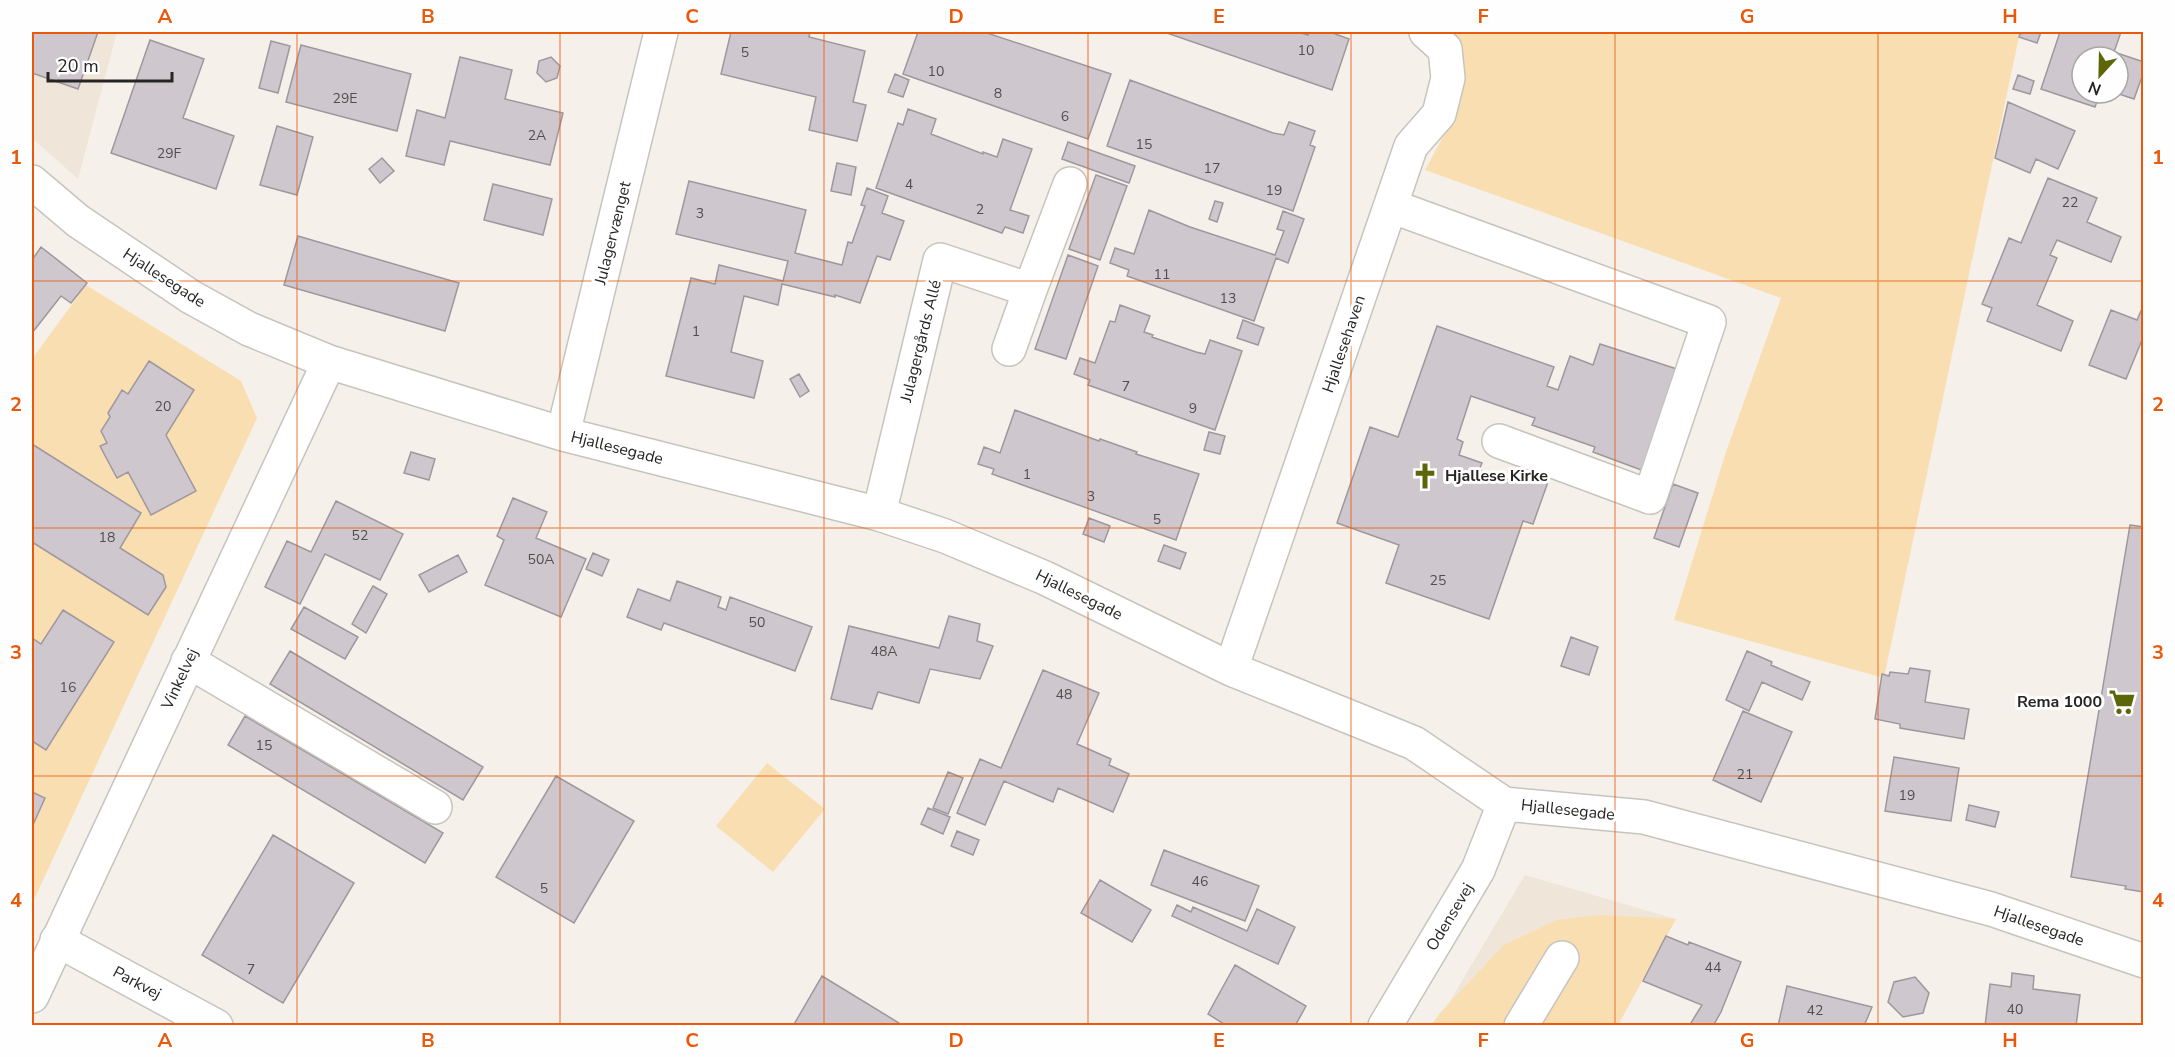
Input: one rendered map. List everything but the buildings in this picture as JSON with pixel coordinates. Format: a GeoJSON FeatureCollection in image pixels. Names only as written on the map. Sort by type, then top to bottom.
{"type":"FeatureCollection","features":[{"type":"Feature","properties":{"kind":"street","name":"Julagervænget"},"geometry":{"type":"LineString","coordinates":[[563,434],[661,32]]}},
{"type":"Feature","properties":{"kind":"street","name":"Hjallesehaven"},"geometry":{"type":"LineString","coordinates":[[1231,669],[1411,146],[1439,114],[1448,78],[1445,49],[1426,32]]}},
{"type":"Feature","properties":{"kind":"street","name":"Hjallesegade"},"geometry":{"type":"LineString","coordinates":[[32,182],[78,220],[191,297],[249,329],[329,362],[563,434],[879,514],[945,536],[1045,578],[1231,669],[1414,743],[1504,804],[1644,817],[1991,909],[2144,961]]}},
{"type":"Feature","properties":{"kind":"street"},"geometry":{"type":"LineString","coordinates":[[1009,349],[1070,184]]}},
{"type":"Feature","properties":{"kind":"street"},"geometry":{"type":"LineString","coordinates":[[1391,206],[1709,322],[1650,497],[1499,441]]}},
{"type":"Feature","properties":{"kind":"street","name":"Julagergårds Allé"},"geometry":{"type":"LineString","coordinates":[[879,514],[940,260],[1030,290]]}},
{"type":"Feature","properties":{"kind":"street","name":"Vinkelvej"},"geometry":{"type":"LineString","coordinates":[[32,996],[329,362]]}},
{"type":"Feature","properties":{"kind":"street"},"geometry":{"type":"LineString","coordinates":[[188,661],[435,807]]}},
{"type":"Feature","properties":{"kind":"street","name":"Odensevej"},"geometry":{"type":"LineString","coordinates":[[1385,1026],[1478,870],[1504,804]]}},
{"type":"Feature","properties":{"kind":"street","name":"Parkvej"},"geometry":{"type":"LineString","coordinates":[[57,939],[216,1026]]}},
{"type":"Feature","properties":{"kind":"street"},"geometry":{"type":"LineString","coordinates":[[1521,1026],[1562,958]]}},
{"type":"Feature","properties":{"kind":"shaded area"},"geometry":{"type":"Polygon","coordinates":[[[32,32],[117,32],[78,179],[32,138],[32,32]]]}},
{"type":"Feature","properties":{"kind":"shaded area"},"geometry":{"type":"Polygon","coordinates":[[[1447,32],[2020,32],[1884,678],[1674,620],[1726,452],[1781,298],[1425,170],[1450,124],[1464,61],[1447,32]]]}},
{"type":"Feature","properties":{"kind":"shaded area"},"geometry":{"type":"Polygon","coordinates":[[[86,285],[241,381],[257,418],[32,904],[32,359],[86,285]]]}},
{"type":"Feature","properties":{"kind":"shaded area"},"geometry":{"type":"Polygon","coordinates":[[[767,763],[825,809],[773,872],[716,826],[767,763]]]}},
{"type":"Feature","properties":{"kind":"shaded area"},"geometry":{"type":"Polygon","coordinates":[[[1525,875],[1676,919],[1618,1025],[1435,1026],[1525,875]]]}},
{"type":"Feature","properties":{"kind":"shaded area"},"geometry":{"type":"Polygon","coordinates":[[[1599,915],[1676,919],[1618,1025],[1431,1026],[1440,1013],[1504,945],[1557,920],[1599,915]]]}},
{"type":"Feature","properties":{"kind":"place","name":"Hjallese Kirke"},"geometry":{"type":"Point","coordinates":[1425,476]}},
{"type":"Feature","properties":{"kind":"place","name":"Rema 1000"},"geometry":{"type":"Point","coordinates":[2122,702]}}]}
